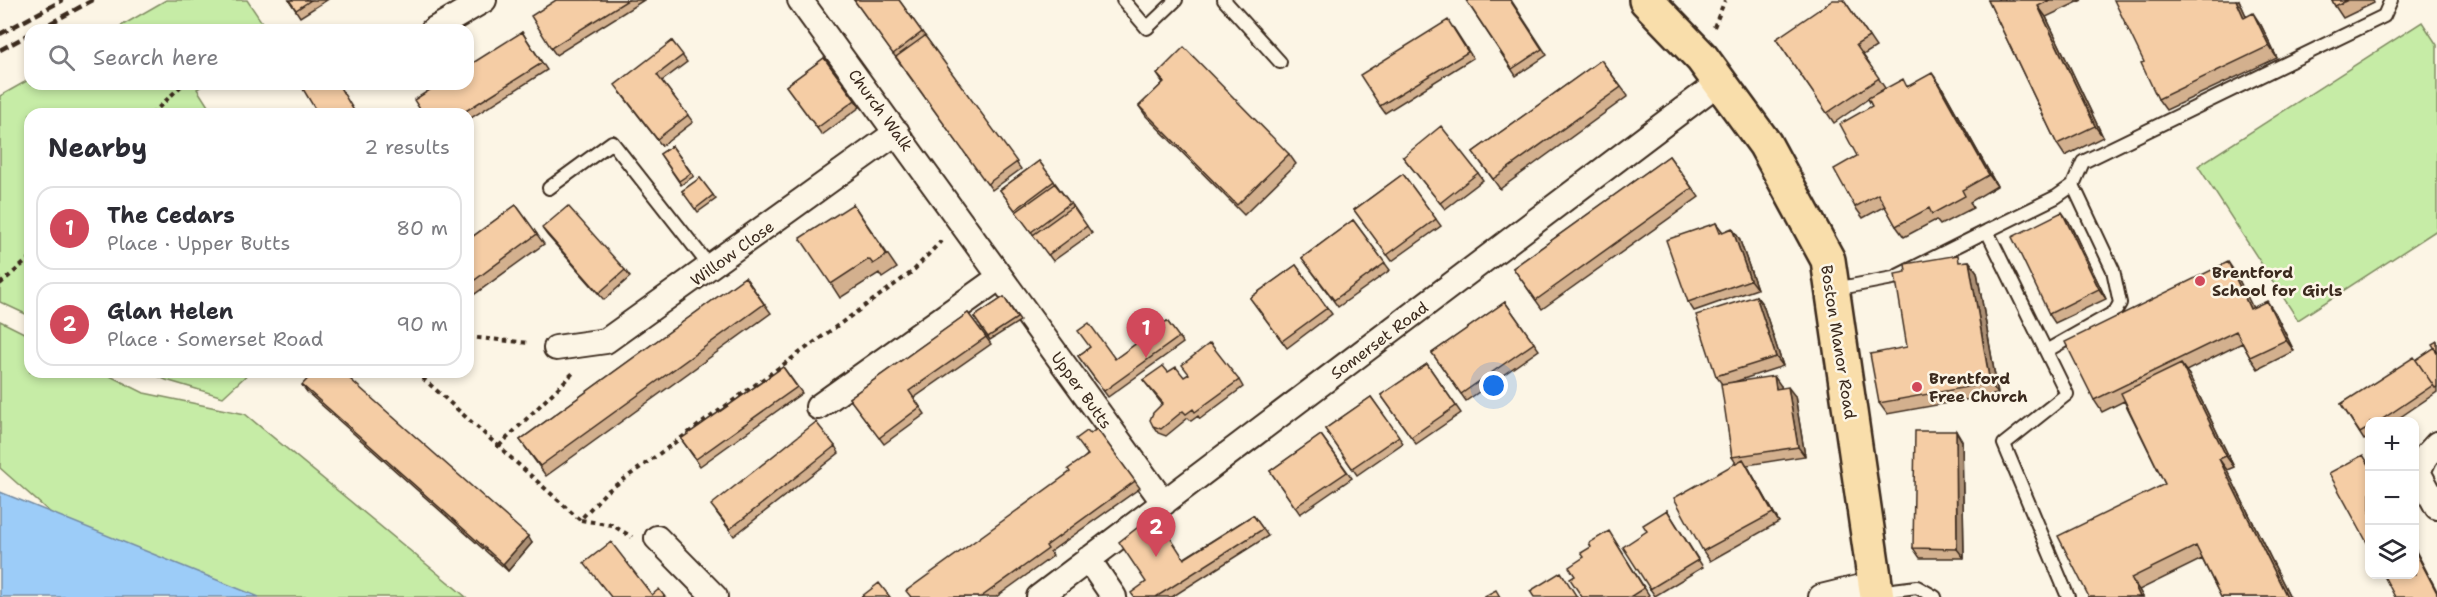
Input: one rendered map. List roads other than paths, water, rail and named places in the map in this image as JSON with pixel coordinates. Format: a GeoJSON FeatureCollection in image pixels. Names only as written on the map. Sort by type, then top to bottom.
{"type":"FeatureCollection","features":[{"type":"Feature","properties":{"kind":"main road","name":"Boston Manor Road"},"geometry":{"type":"LineString","coordinates":[[1646,0],[1702,58],[1765,144],[1828,260],[1876,591]]}},
{"type":"Feature","properties":{"kind":"street"},"geometry":{"type":"LineString","coordinates":[[444,24],[484,0]]}},
{"type":"Feature","properties":{"kind":"street","name":"Church Walk"},"geometry":{"type":"LineString","coordinates":[[800,0],[961,221]]}},
{"type":"Feature","properties":{"kind":"street","name":"Somerset Road"},"geometry":{"type":"LineString","coordinates":[[1039,597],[1719,83]]}},
{"type":"Feature","properties":{"kind":"street","name":"Willow Close"},"geometry":{"type":"LineString","coordinates":[[556,348],[606,341],[711,268],[897,132]]}},
{"type":"Feature","properties":{"kind":"street","name":"Upper Butts"},"geometry":{"type":"LineString","coordinates":[[961,221],[1164,503]]}},
{"type":"Feature","properties":{"kind":"street"},"geometry":{"type":"LineString","coordinates":[[818,407],[1000,277]]}},
{"type":"Feature","properties":{"kind":"street"},"geometry":{"type":"LineString","coordinates":[[2437,444],[2425,457],[2418,472],[2437,507]]}},
{"type":"Feature","properties":{"kind":"street"},"geometry":{"type":"LineString","coordinates":[[657,538],[715,597]]}},
{"type":"Feature","properties":{"kind":"street"},"geometry":{"type":"LineString","coordinates":[[1088,559],[1114,597]]}},
{"type":"Feature","properties":{"kind":"street"},"geometry":{"type":"LineString","coordinates":[[1821,597],[1876,591]]}},
{"type":"Feature","properties":{"kind":"lane"},"geometry":{"type":"LineString","coordinates":[[1123,0],[1147,28],[1176,0]]}},
{"type":"Feature","properties":{"kind":"lane"},"geometry":{"type":"LineString","coordinates":[[1224,0],[1280,62]]}},
{"type":"Feature","properties":{"kind":"lane"},"geometry":{"type":"LineString","coordinates":[[1832,290],[1893,278],[2056,197],[2073,185],[2083,162],[2384,16],[2391,0]]}},
{"type":"Feature","properties":{"kind":"lane"},"geometry":{"type":"LineString","coordinates":[[549,188],[612,142],[711,268]]}},
{"type":"Feature","properties":{"kind":"lane"},"geometry":{"type":"LineString","coordinates":[[2046,351],[2115,312],[2120,303],[2113,270],[2073,185]]}},
{"type":"Feature","properties":{"kind":"lane"},"geometry":{"type":"LineString","coordinates":[[1987,231],[2067,394],[2004,444],[2068,597]]}},
{"type":"Feature","properties":{"kind":"lane"},"geometry":{"type":"LineString","coordinates":[[1876,591],[1917,587],[1935,597]]}},
{"type":"Feature","properties":{"kind":"water"},"geometry":{"type":"Polygon","coordinates":[[[0,492],[259,597],[0,597],[0,492]]]}},
{"type":"Feature","properties":{"kind":"railway"},"geometry":{"type":"LineString","coordinates":[[0,34],[63,0]]}},
{"type":"Feature","properties":{"kind":"railway"},"geometry":{"type":"LineString","coordinates":[[49,24],[93,0]]}},
{"type":"Feature","properties":{"kind":"railway"},"geometry":{"type":"LineString","coordinates":[[0,50],[24,37]]}},
{"type":"Feature","properties":{"kind":"place","name":"Brentford School for Girls"},"geometry":{"type":"Point","coordinates":[2200,281]}},
{"type":"Feature","properties":{"kind":"place","name":"The Cedars"},"geometry":{"type":"Point","coordinates":[1146,358]}},
{"type":"Feature","properties":{"kind":"place","name":"Brentford Free Church"},"geometry":{"type":"Point","coordinates":[1917,387]}},
{"type":"Feature","properties":{"kind":"place","name":"Glan Helen"},"geometry":{"type":"Point","coordinates":[1156,557]}}]}
